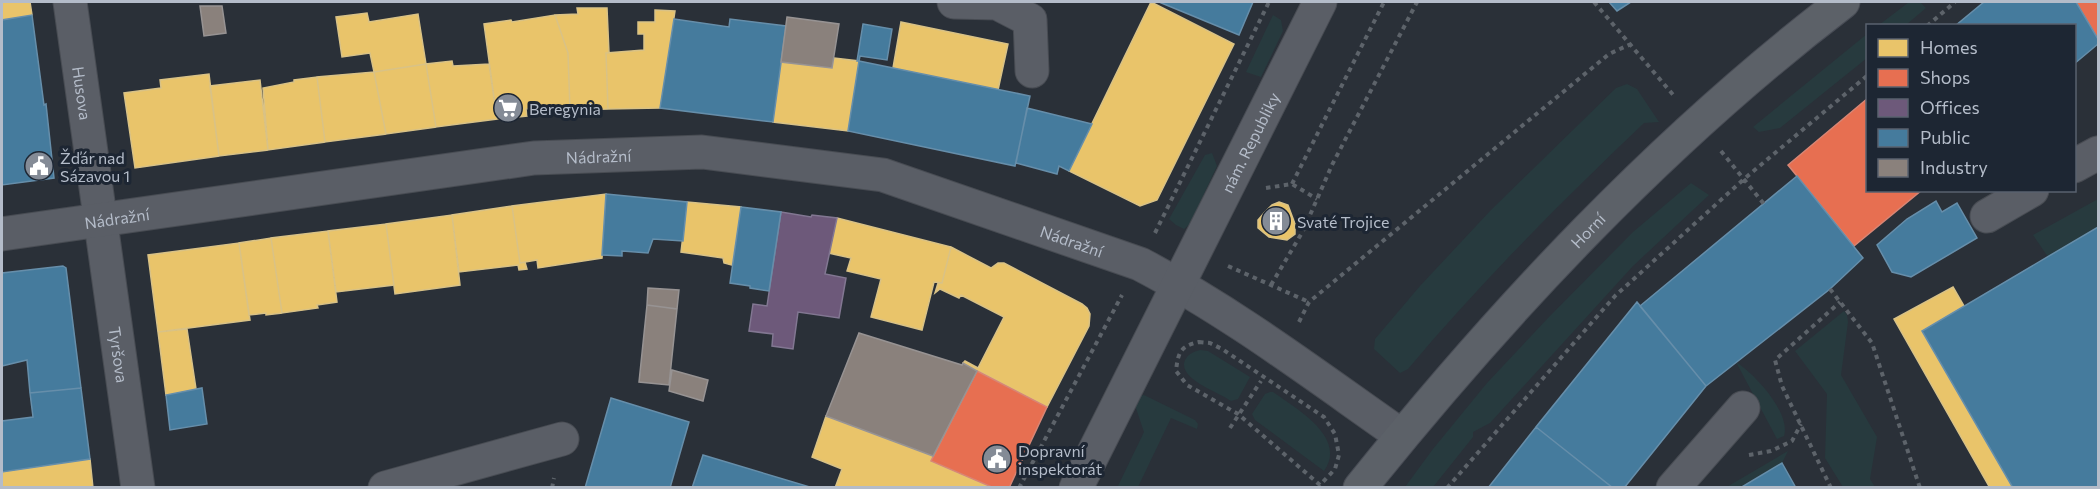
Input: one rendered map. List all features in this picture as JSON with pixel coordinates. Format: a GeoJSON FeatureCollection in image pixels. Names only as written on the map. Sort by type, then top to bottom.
{"type":"FeatureCollection","features":[{"type":"Feature","properties":{"kind":"main road","name":"Horní"},"geometry":{"type":"LineString","coordinates":[[1360,488],[1402,436],[1574,244],[1698,123],[1843,2]]}},
{"type":"Feature","properties":{"kind":"street","name":"Husova"},"geometry":{"type":"LineString","coordinates":[[70,2],[101,220]]}},
{"type":"Feature","properties":{"kind":"street"},"geometry":{"type":"LineString","coordinates":[[954,2],[997,3],[1030,20],[1032,71]]}},
{"type":"Feature","properties":{"kind":"street","name":"nám. Republiky"},"geometry":{"type":"LineString","coordinates":[[1076,488],[1320,2]]}},
{"type":"Feature","properties":{"kind":"street","name":"Nádražní"},"geometry":{"type":"LineString","coordinates":[[2,234],[534,158],[702,152],[883,176],[1140,264],[1178,284]]}},
{"type":"Feature","properties":{"kind":"street"},"geometry":{"type":"LineString","coordinates":[[2076,165],[2098,153]]}},
{"type":"Feature","properties":{"kind":"street"},"geometry":{"type":"LineString","coordinates":[[1987,216],[2029,192]]}},
{"type":"Feature","properties":{"kind":"street","name":"Tyršova"},"geometry":{"type":"LineString","coordinates":[[101,220],[138,488]]}},
{"type":"Feature","properties":{"kind":"street"},"geometry":{"type":"LineString","coordinates":[[1178,284],[1281,351],[1402,436]]}},
{"type":"Feature","properties":{"kind":"street"},"geometry":{"type":"LineString","coordinates":[[1673,488],[1743,408]]}},
{"type":"Feature","properties":{"kind":"street"},"geometry":{"type":"LineString","coordinates":[[385,488],[562,438]]}},
{"type":"Feature","properties":{"kind":"path"},"geometry":{"type":"LineString","coordinates":[[1019,488],[1140,264],[1269,2]]}},
{"type":"Feature","properties":{"kind":"path"},"geometry":{"type":"LineString","coordinates":[[1317,199],[1292,184],[1384,2]]}},
{"type":"Feature","properties":{"kind":"path"},"geometry":{"type":"LineString","coordinates":[[1271,285],[1303,231],[1332,165],[1417,2]]}},
{"type":"Feature","properties":{"kind":"path"},"geometry":{"type":"LineString","coordinates":[[1594,2],[1698,123]]}},
{"type":"Feature","properties":{"kind":"path"},"geometry":{"type":"LineString","coordinates":[[1929,24],[1955,2]]}},
{"type":"Feature","properties":{"kind":"path"},"geometry":{"type":"LineString","coordinates":[[1219,262],[1309,302],[1609,54],[1630,44]]}},
{"type":"Feature","properties":{"kind":"path"},"geometry":{"type":"LineString","coordinates":[[1447,488],[1615,296],[1744,179],[1866,77]]}},
{"type":"Feature","properties":{"kind":"path"},"geometry":{"type":"LineString","coordinates":[[1744,179],[1764,204]]}},
{"type":"Feature","properties":{"kind":"path"},"geometry":{"type":"LineString","coordinates":[[1830,289],[1872,343],[1920,488]]}},
{"type":"Feature","properties":{"kind":"path"},"geometry":{"type":"LineString","coordinates":[[1831,488],[1782,386],[1775,360],[1840,302]]}},
{"type":"Feature","properties":{"kind":"path"},"geometry":{"type":"LineString","coordinates":[[1187,345],[1178,356],[1176,371],[1187,385],[1238,414],[1320,485],[1335,469],[1339,446],[1335,434],[1324,417],[1265,376],[1238,414],[1230,428]]}},
{"type":"Feature","properties":{"kind":"green space"},"geometry":{"type":"Polygon","coordinates":[[[1909,2],[1920,2],[1926,8],[1907,24],[1880,24],[1909,2]]]}},
{"type":"Feature","properties":{"kind":"green space"},"geometry":{"type":"Polygon","coordinates":[[[1273,15],[1281,20],[1283,31],[1261,77],[1246,72],[1273,15]]]}},
{"type":"Feature","properties":{"kind":"green space"},"geometry":{"type":"Polygon","coordinates":[[[1866,35],[1866,59],[1780,128],[1759,132],[1753,127],[1866,35]]]}},
{"type":"Feature","properties":{"kind":"green space"},"geometry":{"type":"Polygon","coordinates":[[[1627,84],[1637,89],[1659,122],[1644,123],[1613,152],[1493,273],[1408,369],[1400,373],[1374,349],[1375,339],[1420,286],[1491,210],[1616,88],[1627,84]]]}},
{"type":"Feature","properties":{"kind":"green space"},"geometry":{"type":"Polygon","coordinates":[[[1212,153],[1217,166],[1190,224],[1184,229],[1169,219],[1205,155],[1212,153]]]}},
{"type":"Feature","properties":{"kind":"green space"},"geometry":{"type":"Polygon","coordinates":[[[1691,183],[1709,195],[1633,266],[1490,423],[1473,432],[1473,437],[1433,487],[1405,487],[1487,383],[1548,318],[1633,232],[1691,183]]]}},
{"type":"Feature","properties":{"kind":"green space"},"geometry":{"type":"Polygon","coordinates":[[[2098,199],[2098,227],[2048,257],[2033,235],[2098,199]]]}},
{"type":"Feature","properties":{"kind":"green space"},"geometry":{"type":"Polygon","coordinates":[[[1844,311],[1848,322],[1841,375],[1877,437],[1870,479],[1875,487],[1843,487],[1825,458],[1827,394],[1795,351],[1844,311]]]}},
{"type":"Feature","properties":{"kind":"green space"},"geometry":{"type":"Polygon","coordinates":[[[1200,350],[1208,351],[1250,377],[1238,399],[1231,401],[1200,384],[1187,373],[1184,367],[1185,360],[1200,350]]]}},
{"type":"Feature","properties":{"kind":"green space"},"geometry":{"type":"Polygon","coordinates":[[[1736,362],[1752,375],[1770,395],[1782,416],[1785,427],[1784,436],[1777,439],[1736,362]]]}},
{"type":"Feature","properties":{"kind":"green space"},"geometry":{"type":"Polygon","coordinates":[[[1270,392],[1305,415],[1324,435],[1329,447],[1330,458],[1324,471],[1255,420],[1252,414],[1265,394],[1270,392]]]}},
{"type":"Feature","properties":{"kind":"green space"},"geometry":{"type":"Polygon","coordinates":[[[1144,395],[1195,420],[1198,424],[1197,429],[1171,418],[1138,487],[1117,488],[1144,432],[1135,405],[1139,396],[1144,395]]]}},
{"type":"Feature","properties":{"kind":"green space"},"geometry":{"type":"Polygon","coordinates":[[[1788,451],[1782,463],[1740,487],[1725,488],[1788,451]]]}},
{"type":"Feature","properties":{"kind":"building: Homes"},"geometry":{"type":"Polygon","coordinates":[[[2,2],[30,2],[32,15],[2,20],[2,2]]]}},
{"type":"Feature","properties":{"kind":"building: Homes"},"geometry":{"type":"Polygon","coordinates":[[[1151,2],[1234,44],[1157,200],[1140,206],[1069,171],[1151,2]]]}},
{"type":"Feature","properties":{"kind":"building: Homes"},"geometry":{"type":"Polygon","coordinates":[[[577,8],[607,8],[608,109],[570,110],[568,53],[555,15],[578,14],[577,8]]]}},
{"type":"Feature","properties":{"kind":"building: Homes"},"geometry":{"type":"Polygon","coordinates":[[[655,10],[675,11],[660,108],[608,109],[606,53],[644,50],[644,34],[638,34],[638,22],[655,22],[655,10]]]}},
{"type":"Feature","properties":{"kind":"building: Homes"},"geometry":{"type":"Polygon","coordinates":[[[367,13],[369,22],[418,14],[426,64],[374,72],[370,53],[342,57],[336,17],[367,13]]]}},
{"type":"Feature","properties":{"kind":"building: Homes"},"geometry":{"type":"Polygon","coordinates":[[[555,15],[568,53],[570,110],[541,114],[541,107],[526,109],[527,116],[497,119],[484,24],[555,15]]]}},
{"type":"Feature","properties":{"kind":"building: Homes"},"geometry":{"type":"Polygon","coordinates":[[[901,22],[1008,44],[998,90],[893,68],[901,22]]]}},
{"type":"Feature","properties":{"kind":"building: Homes"},"geometry":{"type":"Polygon","coordinates":[[[834,58],[859,61],[848,131],[773,122],[781,62],[832,68],[834,58]]]}},
{"type":"Feature","properties":{"kind":"building: Homes"},"geometry":{"type":"Polygon","coordinates":[[[452,61],[453,66],[489,64],[497,119],[436,127],[426,64],[452,61]]]}},
{"type":"Feature","properties":{"kind":"building: Homes"},"geometry":{"type":"Polygon","coordinates":[[[426,64],[436,127],[386,134],[374,72],[426,64]]]}},
{"type":"Feature","properties":{"kind":"building: Homes"},"geometry":{"type":"Polygon","coordinates":[[[374,72],[386,134],[325,142],[317,77],[374,72]]]}},
{"type":"Feature","properties":{"kind":"building: Homes"},"geometry":{"type":"Polygon","coordinates":[[[209,74],[219,156],[135,168],[124,93],[161,88],[160,80],[209,74]]]}},
{"type":"Feature","properties":{"kind":"building: Homes"},"geometry":{"type":"Polygon","coordinates":[[[317,77],[325,142],[268,150],[263,88],[317,77]]]}},
{"type":"Feature","properties":{"kind":"building: Homes"},"geometry":{"type":"Polygon","coordinates":[[[260,80],[268,150],[219,156],[210,86],[260,80]]]}},
{"type":"Feature","properties":{"kind":"building: Homes"},"geometry":{"type":"Polygon","coordinates":[[[606,194],[602,258],[538,268],[537,260],[520,263],[512,206],[606,194]]]}},
{"type":"Feature","properties":{"kind":"building: Homes"},"geometry":{"type":"Polygon","coordinates":[[[687,202],[741,207],[732,265],[724,263],[723,258],[681,252],[687,202]]]}},
{"type":"Feature","properties":{"kind":"building: Homes","name":"Svaté Trojice"},"geometry":{"type":"Polygon","coordinates":[[[1279,202],[1288,205],[1295,224],[1295,234],[1287,240],[1269,237],[1258,228],[1258,220],[1272,205],[1279,202]]]}},
{"type":"Feature","properties":{"kind":"building: Homes"},"geometry":{"type":"Polygon","coordinates":[[[512,206],[520,263],[525,262],[527,269],[519,270],[518,265],[459,272],[452,215],[512,206]]]}},
{"type":"Feature","properties":{"kind":"building: Homes"},"geometry":{"type":"Polygon","coordinates":[[[452,215],[460,285],[395,294],[386,224],[452,215]]]}},
{"type":"Feature","properties":{"kind":"building: Homes"},"geometry":{"type":"Polygon","coordinates":[[[837,218],[951,247],[942,283],[934,282],[922,330],[871,317],[881,279],[847,271],[851,258],[828,253],[837,218]]]}},
{"type":"Feature","properties":{"kind":"building: Homes"},"geometry":{"type":"Polygon","coordinates":[[[386,224],[394,285],[336,292],[328,231],[386,224]]]}},
{"type":"Feature","properties":{"kind":"building: Homes"},"geometry":{"type":"Polygon","coordinates":[[[328,231],[337,302],[317,305],[318,308],[282,313],[271,238],[328,231]]]}},
{"type":"Feature","properties":{"kind":"building: Homes"},"geometry":{"type":"Polygon","coordinates":[[[271,238],[282,313],[249,315],[239,243],[271,238]]]}},
{"type":"Feature","properties":{"kind":"building: Homes"},"geometry":{"type":"Polygon","coordinates":[[[239,243],[250,320],[158,332],[148,255],[239,243]]]}},
{"type":"Feature","properties":{"kind":"building: Homes"},"geometry":{"type":"Polygon","coordinates":[[[951,247],[991,268],[998,263],[1004,263],[1087,308],[1090,314],[1089,326],[1047,407],[963,363],[965,361],[978,368],[1004,317],[961,295],[959,298],[940,289],[935,293],[938,283],[942,283],[951,247]]]}},
{"type":"Feature","properties":{"kind":"building: Homes"},"geometry":{"type":"Polygon","coordinates":[[[1953,287],[1964,306],[1922,331],[2013,488],[1990,488],[1894,319],[1953,287]]]}},
{"type":"Feature","properties":{"kind":"building: Homes"},"geometry":{"type":"Polygon","coordinates":[[[187,329],[196,389],[166,395],[158,332],[187,329]]]}},
{"type":"Feature","properties":{"kind":"building: Homes"},"geometry":{"type":"Polygon","coordinates":[[[826,416],[933,456],[931,461],[994,488],[835,488],[842,469],[812,457],[826,416]]]}},
{"type":"Feature","properties":{"kind":"building: Homes"},"geometry":{"type":"Polygon","coordinates":[[[90,459],[93,488],[2,488],[2,472],[90,459]]]}},
{"type":"Feature","properties":{"kind":"building: Shops"},"geometry":{"type":"Polygon","coordinates":[[[2076,2],[2098,2],[2098,39],[2076,2]]]}},
{"type":"Feature","properties":{"kind":"building: Shops"},"geometry":{"type":"Polygon","coordinates":[[[1866,100],[1866,192],[1920,192],[1854,246],[1788,165],[1866,100]]]}},
{"type":"Feature","properties":{"kind":"building: Shops"},"geometry":{"type":"Polygon","coordinates":[[[977,371],[1047,407],[1009,488],[994,488],[931,461],[977,371]]]}},
{"type":"Feature","properties":{"kind":"building: Offices"},"geometry":{"type":"Polygon","coordinates":[[[781,212],[837,218],[825,274],[846,278],[839,318],[798,312],[793,349],[772,346],[773,334],[749,331],[753,304],[767,306],[781,212]]]}},
{"type":"Feature","properties":{"kind":"building: Public"},"geometry":{"type":"Polygon","coordinates":[[[1159,2],[1253,2],[1239,35],[1159,2]]]}},
{"type":"Feature","properties":{"kind":"building: Public"},"geometry":{"type":"Polygon","coordinates":[[[1609,2],[1631,2],[1617,11],[1609,2]]]}},
{"type":"Feature","properties":{"kind":"building: Public"},"geometry":{"type":"Polygon","coordinates":[[[1984,2],[2076,2],[2098,39],[2098,44],[2076,62],[2076,24],[1957,24],[1984,2]]]}},
{"type":"Feature","properties":{"kind":"building: Public"},"geometry":{"type":"Polygon","coordinates":[[[32,15],[44,105],[46,104],[54,178],[2,185],[2,20],[32,15]]]}},
{"type":"Feature","properties":{"kind":"building: Public"},"geometry":{"type":"Polygon","coordinates":[[[674,19],[729,27],[730,19],[786,26],[773,122],[660,108],[674,19]]]}},
{"type":"Feature","properties":{"kind":"building: Public"},"geometry":{"type":"Polygon","coordinates":[[[863,24],[892,29],[887,60],[860,56],[857,61],[863,24]]]}},
{"type":"Feature","properties":{"kind":"building: Public"},"geometry":{"type":"Polygon","coordinates":[[[859,61],[1030,96],[1015,166],[848,131],[859,61]]]}},
{"type":"Feature","properties":{"kind":"building: Public"},"geometry":{"type":"Polygon","coordinates":[[[1027,108],[1092,124],[1069,171],[1059,166],[1057,174],[1016,163],[1027,108]]]}},
{"type":"Feature","properties":{"kind":"building: Public"},"geometry":{"type":"Polygon","coordinates":[[[1797,176],[1863,258],[1830,289],[1706,386],[1640,306],[1797,176]]]}},
{"type":"Feature","properties":{"kind":"building: Public"},"geometry":{"type":"Polygon","coordinates":[[[606,194],[687,202],[683,241],[653,239],[648,253],[622,251],[622,256],[602,255],[606,194]]]}},
{"type":"Feature","properties":{"kind":"building: Public"},"geometry":{"type":"Polygon","coordinates":[[[1936,201],[1942,212],[1957,203],[1977,238],[1911,277],[1892,272],[1877,245],[1907,219],[1936,201]]]}},
{"type":"Feature","properties":{"kind":"building: Public"},"geometry":{"type":"Polygon","coordinates":[[[741,207],[781,212],[769,291],[730,283],[741,207]]]}},
{"type":"Feature","properties":{"kind":"building: Public"},"geometry":{"type":"Polygon","coordinates":[[[2098,227],[2098,488],[2013,488],[1922,331],[2098,227]]]}},
{"type":"Feature","properties":{"kind":"building: Public"},"geometry":{"type":"Polygon","coordinates":[[[63,266],[66,268],[81,388],[30,393],[27,360],[2,366],[2,273],[63,266]]]}},
{"type":"Feature","properties":{"kind":"building: Public"},"geometry":{"type":"Polygon","coordinates":[[[1637,302],[1706,386],[1624,488],[1613,488],[1536,427],[1637,302]]]}},
{"type":"Feature","properties":{"kind":"building: Public"},"geometry":{"type":"Polygon","coordinates":[[[81,388],[90,459],[2,472],[2,421],[33,417],[30,393],[81,388]]]}},
{"type":"Feature","properties":{"kind":"building: Public"},"geometry":{"type":"Polygon","coordinates":[[[202,388],[207,424],[170,430],[166,395],[202,388]]]}},
{"type":"Feature","properties":{"kind":"building: Public"},"geometry":{"type":"Polygon","coordinates":[[[611,398],[689,422],[670,488],[585,488],[611,398]]]}},
{"type":"Feature","properties":{"kind":"building: Public"},"geometry":{"type":"Polygon","coordinates":[[[1536,427],[1613,488],[1488,488],[1536,427]]]}},
{"type":"Feature","properties":{"kind":"building: Public"},"geometry":{"type":"Polygon","coordinates":[[[703,455],[813,488],[692,488],[703,455]]]}},
{"type":"Feature","properties":{"kind":"building: Public"},"geometry":{"type":"Polygon","coordinates":[[[1782,463],[1796,488],[1740,488],[1782,463]]]}},
{"type":"Feature","properties":{"kind":"building: Industry"},"geometry":{"type":"Polygon","coordinates":[[[200,6],[222,6],[226,33],[204,36],[200,6]]]}},
{"type":"Feature","properties":{"kind":"building: Industry"},"geometry":{"type":"Polygon","coordinates":[[[787,17],[839,24],[832,68],[781,62],[787,17]]]}},
{"type":"Feature","properties":{"kind":"building: Industry"},"geometry":{"type":"Polygon","coordinates":[[[648,288],[679,290],[677,309],[647,305],[648,288]]]}},
{"type":"Feature","properties":{"kind":"building: Industry"},"geometry":{"type":"Polygon","coordinates":[[[647,305],[677,309],[669,385],[639,382],[647,305]]]}},
{"type":"Feature","properties":{"kind":"building: Industry"},"geometry":{"type":"Polygon","coordinates":[[[859,333],[962,365],[963,363],[977,371],[933,456],[826,416],[859,333]]]}},
{"type":"Feature","properties":{"kind":"building: Industry"},"geometry":{"type":"Polygon","coordinates":[[[672,370],[708,380],[703,401],[669,391],[672,370]]]}},
{"type":"Feature","properties":{"kind":"place","name":"Beregynia"},"geometry":{"type":"Point","coordinates":[508,108]}},
{"type":"Feature","properties":{"kind":"place","name":"Žďár nad Sázavou 1"},"geometry":{"type":"Point","coordinates":[39,166]}},
{"type":"Feature","properties":{"kind":"place","name":"Svaté Trojice"},"geometry":{"type":"Point","coordinates":[1276,221]}},
{"type":"Feature","properties":{"kind":"place","name":"Dopravní inspektorát"},"geometry":{"type":"Point","coordinates":[997,459]}}]}
